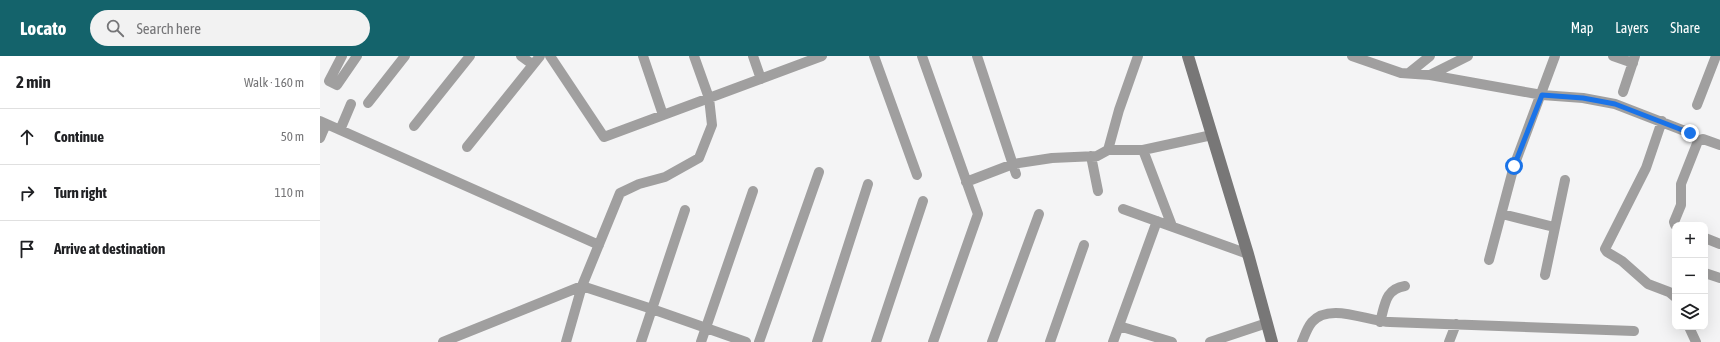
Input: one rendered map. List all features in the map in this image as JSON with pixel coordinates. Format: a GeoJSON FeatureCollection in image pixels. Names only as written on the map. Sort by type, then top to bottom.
{"type":"FeatureCollection","features":[{"type":"Feature","properties":{"kind":"street"},"geometry":{"type":"LineString","coordinates":[[340,57],[329,81],[337,85],[358,56]]}},
{"type":"Feature","properties":{"kind":"street"},"geometry":{"type":"LineString","coordinates":[[368,103],[405,56]]}},
{"type":"Feature","properties":{"kind":"street"},"geometry":{"type":"LineString","coordinates":[[414,126],[470,56]]}},
{"type":"Feature","properties":{"kind":"street"},"geometry":{"type":"LineString","coordinates":[[521,56],[532,64]]}},
{"type":"Feature","properties":{"kind":"street"},"geometry":{"type":"LineString","coordinates":[[467,147],[532,64],[540,56]]}},
{"type":"Feature","properties":{"kind":"street"},"geometry":{"type":"LineString","coordinates":[[550,56],[604,138],[817,57]]}},
{"type":"Feature","properties":{"kind":"street"},"geometry":{"type":"LineString","coordinates":[[643,56],[663,115]]}},
{"type":"Feature","properties":{"kind":"street"},"geometry":{"type":"LineString","coordinates":[[566,342],[582,286],[620,193],[639,184],[665,177],[699,158],[712,125],[709,98],[694,56]]}},
{"type":"Feature","properties":{"kind":"street"},"geometry":{"type":"LineString","coordinates":[[753,56],[761,79]]}},
{"type":"Feature","properties":{"kind":"street"},"geometry":{"type":"LineString","coordinates":[[874,56],[917,176]]}},
{"type":"Feature","properties":{"kind":"street"},"geometry":{"type":"LineString","coordinates":[[922,56],[978,214],[933,342]]}},
{"type":"Feature","properties":{"kind":"street"},"geometry":{"type":"LineString","coordinates":[[977,56],[1014,169]]}},
{"type":"Feature","properties":{"kind":"street"},"geometry":{"type":"LineString","coordinates":[[1108,150],[1119,110],[1138,56]]}},
{"type":"Feature","properties":{"kind":"street"},"geometry":{"type":"LineString","coordinates":[[1188,56],[1248,254],[1272,342]]}},
{"type":"Feature","properties":{"kind":"street"},"geometry":{"type":"LineString","coordinates":[[1352,56],[1391,70],[1430,75],[1542,95],[1583,98],[1615,104],[1690,133]]}},
{"type":"Feature","properties":{"kind":"street"},"geometry":{"type":"LineString","coordinates":[[1409,73],[1430,56]]}},
{"type":"Feature","properties":{"kind":"street"},"geometry":{"type":"LineString","coordinates":[[1430,75],[1468,56]]}},
{"type":"Feature","properties":{"kind":"street"},"geometry":{"type":"LineString","coordinates":[[1489,260],[1514,166],[1556,56]]}},
{"type":"Feature","properties":{"kind":"street"},"geometry":{"type":"LineString","coordinates":[[1613,56],[1634,60],[1623,92]]}},
{"type":"Feature","properties":{"kind":"street"},"geometry":{"type":"LineString","coordinates":[[1697,105],[1716,56]]}},
{"type":"Feature","properties":{"kind":"street"},"geometry":{"type":"LineString","coordinates":[[340,130],[351,104]]}},
{"type":"Feature","properties":{"kind":"street"},"geometry":{"type":"LineString","coordinates":[[1662,121],[1646,168],[1606,249],[1607,252],[1628,265],[1648,284],[1672,294]]}},
{"type":"Feature","properties":{"kind":"street"},"geometry":{"type":"LineString","coordinates":[[320,138],[323,122],[599,245]]}},
{"type":"Feature","properties":{"kind":"street"},"geometry":{"type":"LineString","coordinates":[[966,182],[1052,158],[1097,156],[1108,150],[1143,150],[1212,135]]}},
{"type":"Feature","properties":{"kind":"street"},"geometry":{"type":"LineString","coordinates":[[1674,222],[1681,205],[1681,184],[1698,141],[1703,139],[1720,145]]}},
{"type":"Feature","properties":{"kind":"street"},"geometry":{"type":"LineString","coordinates":[[1143,150],[1172,226]]}},
{"type":"Feature","properties":{"kind":"street"},"geometry":{"type":"LineString","coordinates":[[1091,156],[1098,191]]}},
{"type":"Feature","properties":{"kind":"street"},"geometry":{"type":"LineString","coordinates":[[759,342],[819,172]]}},
{"type":"Feature","properties":{"kind":"street"},"geometry":{"type":"LineString","coordinates":[[1545,275],[1565,180]]}},
{"type":"Feature","properties":{"kind":"street"},"geometry":{"type":"LineString","coordinates":[[817,342],[868,184]]}},
{"type":"Feature","properties":{"kind":"street"},"geometry":{"type":"LineString","coordinates":[[701,342],[753,191]]}},
{"type":"Feature","properties":{"kind":"street"},"geometry":{"type":"LineString","coordinates":[[876,342],[923,201]]}},
{"type":"Feature","properties":{"kind":"street"},"geometry":{"type":"LineString","coordinates":[[1123,209],[1248,254]]}},
{"type":"Feature","properties":{"kind":"street"},"geometry":{"type":"LineString","coordinates":[[641,342],[685,210]]}},
{"type":"Feature","properties":{"kind":"street"},"geometry":{"type":"LineString","coordinates":[[992,342],[1039,214]]}},
{"type":"Feature","properties":{"kind":"street"},"geometry":{"type":"LineString","coordinates":[[1502,214],[1554,227]]}},
{"type":"Feature","properties":{"kind":"street"},"geometry":{"type":"LineString","coordinates":[[1114,342],[1156,221]]}},
{"type":"Feature","properties":{"kind":"street"},"geometry":{"type":"LineString","coordinates":[[1708,239],[1720,244]]}},
{"type":"Feature","properties":{"kind":"street"},"geometry":{"type":"LineString","coordinates":[[1050,342],[1084,245]]}},
{"type":"Feature","properties":{"kind":"street"},"geometry":{"type":"LineString","coordinates":[[1708,274],[1720,278]]}},
{"type":"Feature","properties":{"kind":"street"},"geometry":{"type":"LineString","coordinates":[[443,342],[582,286],[746,342]]}},
{"type":"Feature","properties":{"kind":"street"},"geometry":{"type":"LineString","coordinates":[[1380,322],[1391,291],[1405,286]]}},
{"type":"Feature","properties":{"kind":"street"},"geometry":{"type":"LineString","coordinates":[[1302,342],[1312,321],[1322,314],[1333,312],[1346,313],[1380,322],[1634,332]]}},
{"type":"Feature","properties":{"kind":"street"},"geometry":{"type":"LineString","coordinates":[[1210,342],[1267,323]]}},
{"type":"Feature","properties":{"kind":"street"},"geometry":{"type":"LineString","coordinates":[[1449,342],[1456,324]]}},
{"type":"Feature","properties":{"kind":"street"},"geometry":{"type":"LineString","coordinates":[[1119,326],[1172,342]]}},
{"type":"Feature","properties":{"kind":"street"},"geometry":{"type":"LineString","coordinates":[[1690,330],[1696,342]]}},
{"type":"Feature","properties":{"kind":"route"},"geometry":{"type":"LineString","coordinates":[[1514,166],[1542,95],[1583,98],[1615,104],[1690,133]]}}]}
